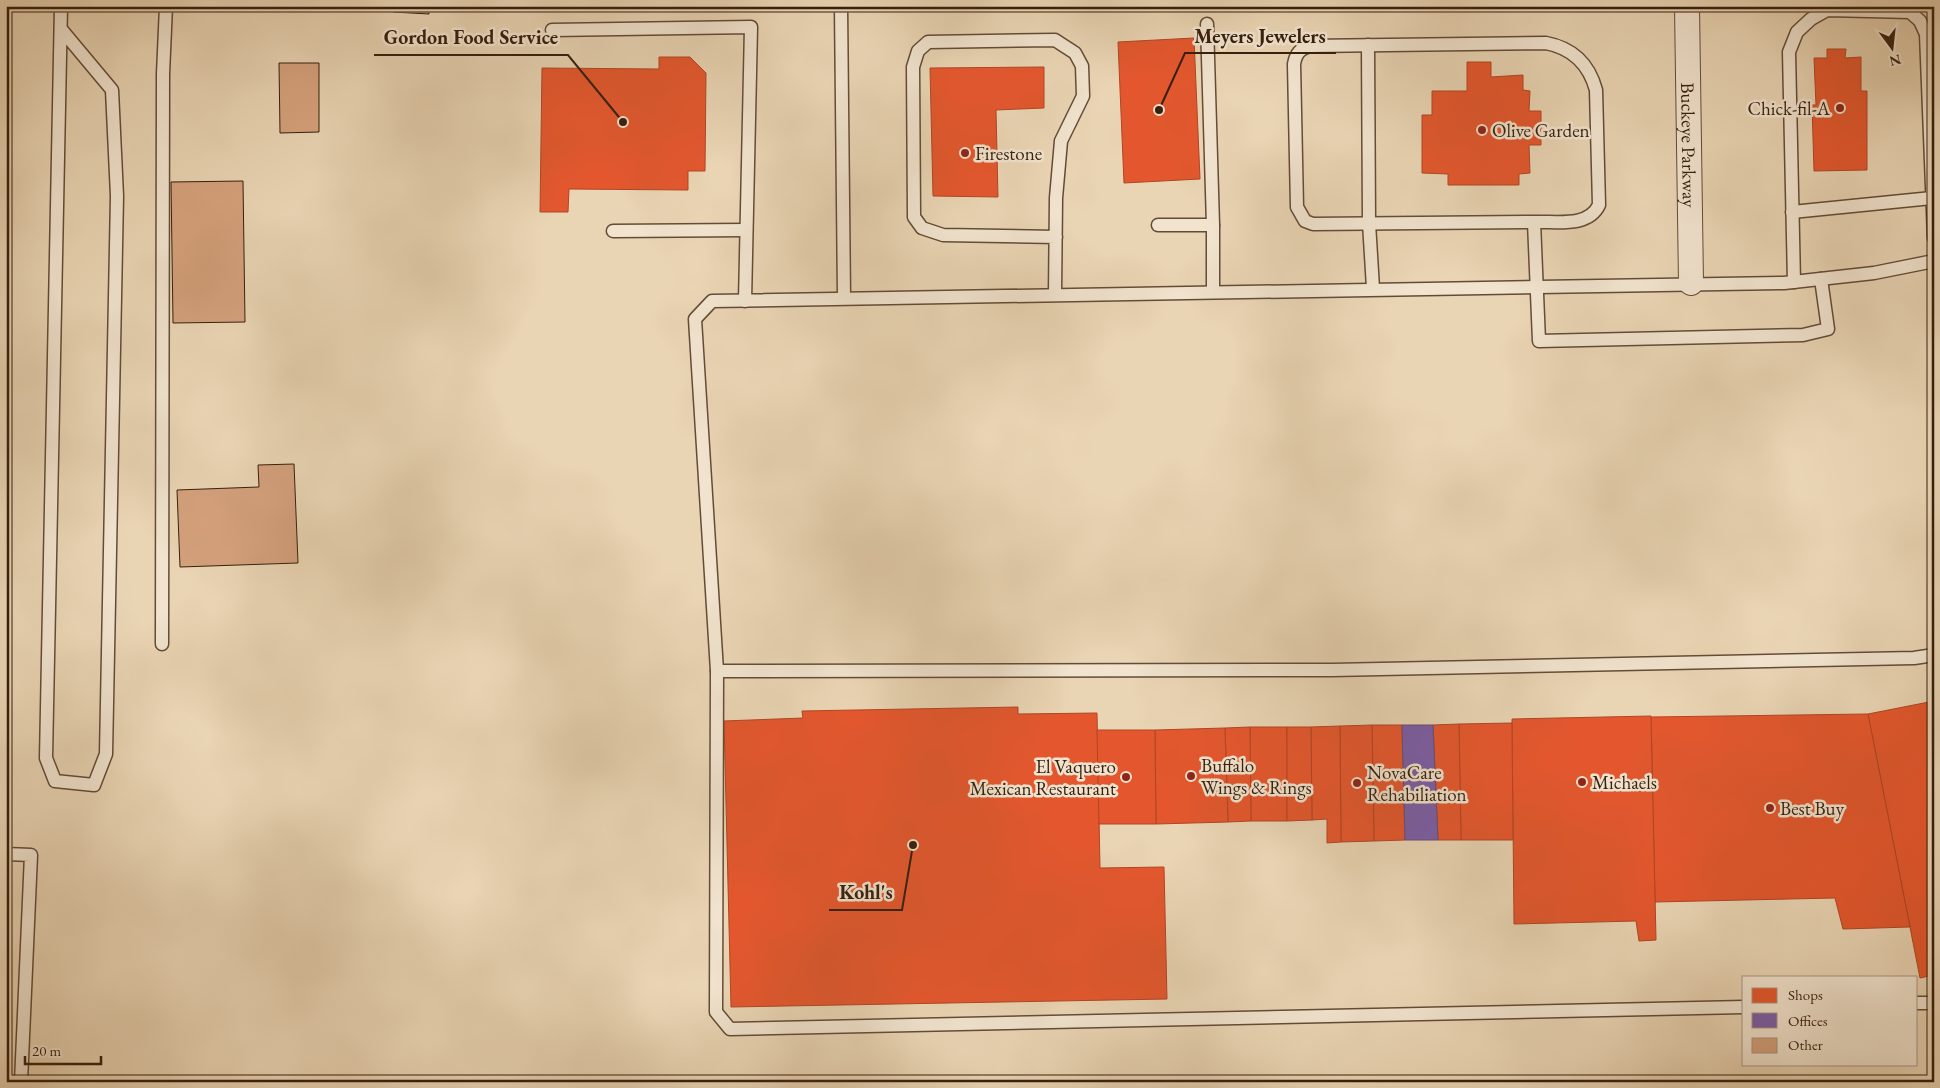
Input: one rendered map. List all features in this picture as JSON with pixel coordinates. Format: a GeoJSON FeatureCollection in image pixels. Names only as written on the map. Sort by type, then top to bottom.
{"type":"FeatureCollection","features":[{"type":"Feature","properties":{"kind":"street","name":"Buckeye Parkway"},"geometry":{"type":"LineString","coordinates":[[1686,6],[1691,283]]}},
{"type":"Feature","properties":{"kind":"lane"},"geometry":{"type":"LineString","coordinates":[[61,29],[112,90],[117,196],[106,754],[94,785],[55,781],[46,758],[61,29],[62,6]]}},
{"type":"Feature","properties":{"kind":"lane"},"geometry":{"type":"LineString","coordinates":[[162,644],[161,250],[163,74],[166,6]]}},
{"type":"Feature","properties":{"kind":"lane"},"geometry":{"type":"LineString","coordinates":[[841,6],[844,298]]}},
{"type":"Feature","properties":{"kind":"lane"},"geometry":{"type":"LineString","coordinates":[[1794,282],[1788,52],[1797,32],[1811,19],[1827,10],[1910,12],[1920,21],[1926,34],[1934,238]]}},
{"type":"Feature","properties":{"kind":"lane"},"geometry":{"type":"LineString","coordinates":[[1206,24],[1213,225],[1212,291]]}},
{"type":"Feature","properties":{"kind":"lane"},"geometry":{"type":"LineString","coordinates":[[552,30],[751,27],[745,301]]}},
{"type":"Feature","properties":{"kind":"lane"},"geometry":{"type":"LineString","coordinates":[[1055,294],[1056,237],[1056,198],[1061,141],[1083,96],[1082,66],[1074,53],[1055,40],[928,42],[918,51],[913,67],[914,217],[922,228],[943,234],[1056,237]]}},
{"type":"Feature","properties":{"kind":"lane"},"geometry":{"type":"LineString","coordinates":[[1546,43],[1560,46],[1584,63],[1592,77],[1596,90],[1599,205],[1588,219],[1534,222],[1313,224],[1305,221],[1299,214],[1297,207],[1294,64],[1296,55],[1302,48],[1310,46],[1546,43]]}},
{"type":"Feature","properties":{"kind":"lane"},"geometry":{"type":"LineString","coordinates":[[1368,45],[1369,223],[1373,288]]}},
{"type":"Feature","properties":{"kind":"lane"},"geometry":{"type":"LineString","coordinates":[[1792,212],[1932,198]]}},
{"type":"Feature","properties":{"kind":"lane"},"geometry":{"type":"LineString","coordinates":[[1534,222],[1540,341],[1803,335],[1828,329],[1821,279]]}},
{"type":"Feature","properties":{"kind":"lane"},"geometry":{"type":"LineString","coordinates":[[1158,225],[1213,225]]}},
{"type":"Feature","properties":{"kind":"lane"},"geometry":{"type":"LineString","coordinates":[[613,231],[746,230]]}},
{"type":"Feature","properties":{"kind":"lane"},"geometry":{"type":"LineString","coordinates":[[1742,1007],[730,1030],[716,1012],[717,672],[695,319],[712,301],[1537,285],[1794,282],[1874,273],[1934,261]]}},
{"type":"Feature","properties":{"kind":"lane"},"geometry":{"type":"LineString","coordinates":[[717,672],[1350,670],[1900,659],[1934,655]]}},
{"type":"Feature","properties":{"kind":"lane"},"geometry":{"type":"LineString","coordinates":[[6,854],[31,855],[21,1082]]}},
{"type":"Feature","properties":{"kind":"lane"},"geometry":{"type":"LineString","coordinates":[[1918,1003],[1934,1003]]}},
{"type":"Feature","properties":{"kind":"building: Shops"},"geometry":{"type":"Polygon","coordinates":[[[1194,38],[1200,179],[1124,183],[1118,42],[1194,38]]]}},
{"type":"Feature","properties":{"kind":"building: Shops","name":"Chick-fil-A"},"geometry":{"type":"Polygon","coordinates":[[[1827,49],[1846,49],[1845,58],[1861,57],[1861,91],[1867,91],[1867,170],[1814,171],[1812,105],[1816,105],[1814,58],[1827,58],[1827,49]]]}},
{"type":"Feature","properties":{"kind":"building: Shops"},"geometry":{"type":"Polygon","coordinates":[[[659,57],[690,57],[706,73],[705,171],[688,171],[688,190],[569,189],[568,212],[540,212],[542,68],[659,69],[659,57]]]}},
{"type":"Feature","properties":{"kind":"building: Shops","name":"Olive Garden"},"geometry":{"type":"Polygon","coordinates":[[[1467,62],[1491,62],[1491,77],[1523,75],[1523,90],[1530,91],[1529,111],[1541,111],[1541,145],[1529,145],[1530,173],[1519,174],[1519,185],[1448,185],[1448,174],[1422,173],[1422,115],[1432,115],[1432,91],[1467,91],[1467,62]]]}},
{"type":"Feature","properties":{"kind":"building: Shops","name":"Firestone"},"geometry":{"type":"Polygon","coordinates":[[[1044,67],[1044,108],[996,110],[998,197],[933,196],[930,68],[1044,67]]]}},
{"type":"Feature","properties":{"kind":"building: Shops"},"geometry":{"type":"Polygon","coordinates":[[[1934,701],[1934,975],[1920,978],[1868,714],[1934,701]]]}},
{"type":"Feature","properties":{"kind":"building: Shops"},"geometry":{"type":"Polygon","coordinates":[[[1018,707],[1018,714],[1097,713],[1100,868],[1164,867],[1167,999],[731,1007],[724,721],[803,718],[802,711],[1018,707]]]}},
{"type":"Feature","properties":{"kind":"building: Shops","name":"Best Buy"},"geometry":{"type":"Polygon","coordinates":[[[1868,714],[1910,927],[1843,929],[1835,898],[1655,902],[1651,717],[1868,714]]]}},
{"type":"Feature","properties":{"kind":"building: Shops","name":"Michaels"},"geometry":{"type":"Polygon","coordinates":[[[1651,716],[1656,940],[1639,941],[1636,921],[1514,924],[1512,719],[1651,716]]]}},
{"type":"Feature","properties":{"kind":"building: Shops"},"geometry":{"type":"Polygon","coordinates":[[[1512,723],[1513,840],[1461,840],[1459,724],[1512,723]]]}},
{"type":"Feature","properties":{"kind":"building: Shops"},"geometry":{"type":"Polygon","coordinates":[[[1459,724],[1461,840],[1438,840],[1433,725],[1459,724]]]}},
{"type":"Feature","properties":{"kind":"building: Shops"},"geometry":{"type":"Polygon","coordinates":[[[1372,725],[1402,725],[1405,840],[1374,841],[1372,725]]]}},
{"type":"Feature","properties":{"kind":"building: Shops","name":"NovaCare Rehabiliation"},"geometry":{"type":"Polygon","coordinates":[[[1372,725],[1374,841],[1341,842],[1340,726],[1372,725]]]}},
{"type":"Feature","properties":{"kind":"building: Shops"},"geometry":{"type":"Polygon","coordinates":[[[1340,726],[1341,842],[1327,843],[1327,819],[1312,820],[1311,727],[1340,726]]]}},
{"type":"Feature","properties":{"kind":"building: Shops"},"geometry":{"type":"Polygon","coordinates":[[[1250,727],[1287,727],[1287,821],[1251,821],[1250,727]]]}},
{"type":"Feature","properties":{"kind":"building: Shops"},"geometry":{"type":"Polygon","coordinates":[[[1250,727],[1251,821],[1228,822],[1225,728],[1250,727]]]}},
{"type":"Feature","properties":{"kind":"building: Shops"},"geometry":{"type":"Polygon","coordinates":[[[1287,727],[1311,727],[1312,820],[1287,821],[1287,727]]]}},
{"type":"Feature","properties":{"kind":"building: Shops","name":"Buffalo Wings & Rings"},"geometry":{"type":"Polygon","coordinates":[[[1225,728],[1228,822],[1156,824],[1155,730],[1225,728]]]}},
{"type":"Feature","properties":{"kind":"building: Shops","name":"El Vaquero Mexican Restaurant"},"geometry":{"type":"Polygon","coordinates":[[[1097,730],[1155,730],[1156,824],[1099,824],[1097,730]]]}},
{"type":"Feature","properties":{"kind":"building: Offices"},"geometry":{"type":"Polygon","coordinates":[[[1402,725],[1433,725],[1438,840],[1405,840],[1402,725]]]}},
{"type":"Feature","properties":{"kind":"building: Other"},"geometry":{"type":"Polygon","coordinates":[[[394,6],[429,6],[429,14],[393,12],[394,6]]]}},
{"type":"Feature","properties":{"kind":"building: Other"},"geometry":{"type":"Polygon","coordinates":[[[279,63],[319,63],[319,132],[280,133],[279,63]]]}},
{"type":"Feature","properties":{"kind":"building: Other"},"geometry":{"type":"Polygon","coordinates":[[[243,181],[245,322],[173,323],[171,182],[243,181]]]}},
{"type":"Feature","properties":{"kind":"building: Other"},"geometry":{"type":"Polygon","coordinates":[[[294,464],[298,563],[180,567],[177,490],[259,487],[258,465],[294,464]]]}},
{"type":"Feature","properties":{"kind":"place","name":"Chick-fil-A"},"geometry":{"type":"Point","coordinates":[1840,108]}},
{"type":"Feature","properties":{"kind":"place","name":"Meyers Jewelers"},"geometry":{"type":"Point","coordinates":[1159,110]}},
{"type":"Feature","properties":{"kind":"place","name":"Gordon Food Service"},"geometry":{"type":"Point","coordinates":[623,122]}},
{"type":"Feature","properties":{"kind":"place","name":"Olive Garden"},"geometry":{"type":"Point","coordinates":[1482,130]}},
{"type":"Feature","properties":{"kind":"place","name":"Firestone"},"geometry":{"type":"Point","coordinates":[965,153]}},
{"type":"Feature","properties":{"kind":"place","name":"Buffalo Wings & Rings"},"geometry":{"type":"Point","coordinates":[1191,776]}},
{"type":"Feature","properties":{"kind":"place","name":"El Vaquero Mexican Restaurant"},"geometry":{"type":"Point","coordinates":[1126,777]}},
{"type":"Feature","properties":{"kind":"place","name":"Michaels"},"geometry":{"type":"Point","coordinates":[1582,782]}},
{"type":"Feature","properties":{"kind":"place","name":"NovaCare Rehabiliation"},"geometry":{"type":"Point","coordinates":[1357,783]}},
{"type":"Feature","properties":{"kind":"place","name":"Best Buy"},"geometry":{"type":"Point","coordinates":[1770,808]}},
{"type":"Feature","properties":{"kind":"place","name":"Kohl's"},"geometry":{"type":"Point","coordinates":[913,845]}}]}
